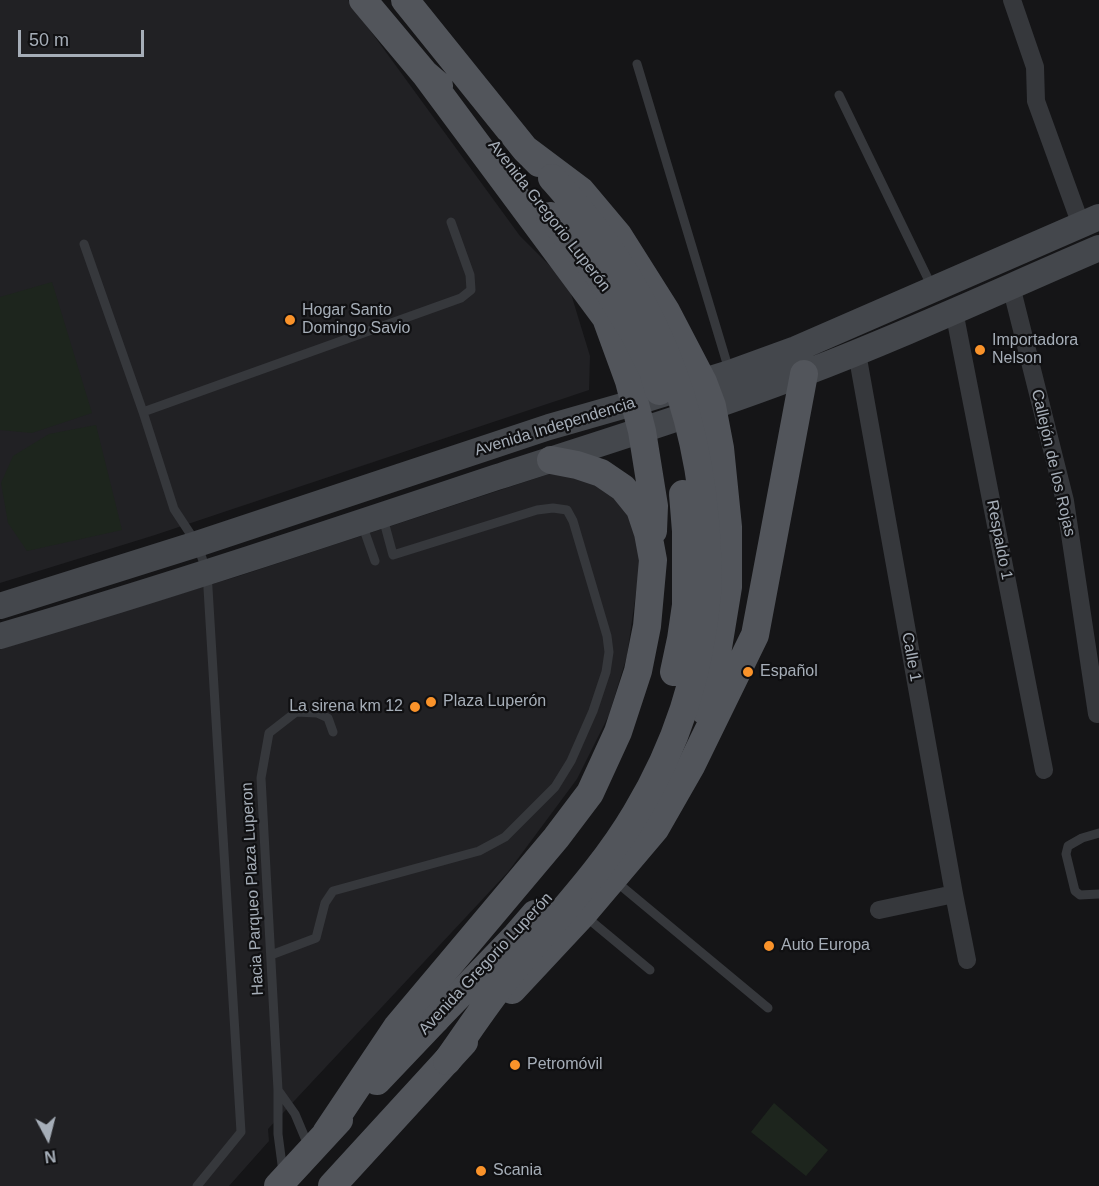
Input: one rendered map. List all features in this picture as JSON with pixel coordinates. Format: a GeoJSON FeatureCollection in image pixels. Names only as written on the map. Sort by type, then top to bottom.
{"type":"FeatureCollection","features":[{"type":"Feature","properties":{"kind":"main road","name":"Avenida Gregorio Luperón"},"geometry":{"type":"LineString","coordinates":[[281,1182],[516,936],[596,840],[630,787],[654,739],[673,680],[686,605],[686,531],[682,479],[666,410],[653,371],[635,335],[598,274],[472,116],[425,74],[363,0]]}},
{"type":"Feature","properties":{"kind":"main road","name":"Avenida Gregorio Luperón"},"geometry":{"type":"LineString","coordinates":[[332,1186],[447,1060],[506,979],[614,849],[664,761],[681,718],[702,634],[707,592],[707,557],[701,485],[694,440],[671,366],[654,325],[624,272],[594,228],[525,149],[405,0]]}},
{"type":"Feature","properties":{"kind":"main road"},"geometry":{"type":"LineString","coordinates":[[318,1142],[397,1027],[549,847],[590,793],[618,732],[639,671],[652,583],[654,506],[642,431],[629,381],[606,318],[425,74]]}},
{"type":"Feature","properties":{"kind":"main road"},"geometry":{"type":"LineString","coordinates":[[525,149],[581,191],[618,235],[666,311],[707,394],[720,448],[728,527],[728,587],[713,678],[691,766]]}},
{"type":"Feature","properties":{"kind":"main road","name":"Avenida Independencia"},"geometry":{"type":"LineString","coordinates":[[0,636],[207,572],[642,431],[707,394],[730,373],[796,349],[1090,221]]}},
{"type":"Feature","properties":{"kind":"main road","name":"Avenida Independencia"},"geometry":{"type":"LineString","coordinates":[[0,606],[197,544],[520,436],[634,403],[707,394],[804,374],[1099,248]]}},
{"type":"Feature","properties":{"kind":"main road"},"geometry":{"type":"LineString","coordinates":[[447,1060],[583,914],[656,829],[691,766],[755,635],[804,374]]}},
{"type":"Feature","properties":{"kind":"main road"},"geometry":{"type":"LineString","coordinates":[[551,460],[578,465],[601,473],[624,488],[640,509],[648,533],[653,560]]}},
{"type":"Feature","properties":{"kind":"street"},"geometry":{"type":"LineString","coordinates":[[1012,0],[1035,68],[1036,101],[1090,221]]}},
{"type":"Feature","properties":{"kind":"street","name":"Callejón de los Rojas"},"geometry":{"type":"LineString","coordinates":[[1011,286],[1065,501],[1097,714]]}},
{"type":"Feature","properties":{"kind":"street","name":"Respaldo 1"},"geometry":{"type":"LineString","coordinates":[[954,311],[1044,770]]}},
{"type":"Feature","properties":{"kind":"street","name":"Calle 1"},"geometry":{"type":"LineString","coordinates":[[856,353],[967,960]]}},
{"type":"Feature","properties":{"kind":"street"},"geometry":{"type":"LineString","coordinates":[[879,910],[954,894]]}},
{"type":"Feature","properties":{"kind":"lane"},"geometry":{"type":"LineString","coordinates":[[637,64],[730,373]]}},
{"type":"Feature","properties":{"kind":"lane"},"geometry":{"type":"LineString","coordinates":[[839,95],[933,289]]}},
{"type":"Feature","properties":{"kind":"lane"},"geometry":{"type":"LineString","coordinates":[[143,412],[461,298],[471,290],[470,275],[451,222]]}},
{"type":"Feature","properties":{"kind":"lane"},"geometry":{"type":"LineString","coordinates":[[84,244],[143,412],[174,509],[197,544],[207,572],[241,1132],[197,1186]]}},
{"type":"Feature","properties":{"kind":"lane"},"geometry":{"type":"LineString","coordinates":[[271,955],[316,938],[325,903],[333,891],[479,851],[505,837],[555,788],[571,760],[593,711],[606,672],[609,652],[607,636],[573,521],[567,510],[553,508],[537,510],[393,555],[372,519]]}},
{"type":"Feature","properties":{"kind":"lane"},"geometry":{"type":"LineString","coordinates":[[372,519],[375,561]]}},
{"type":"Feature","properties":{"kind":"lane","name":"Hacia Parqueo Plaza Luperon"},"geometry":{"type":"LineString","coordinates":[[281,1182],[261,778],[269,734],[296,712],[317,713],[328,718],[333,732]]}},
{"type":"Feature","properties":{"kind":"lane"},"geometry":{"type":"LineString","coordinates":[[1099,833],[1082,838],[1068,846],[1066,854],[1074,891],[1080,895],[1099,894]]}},
{"type":"Feature","properties":{"kind":"lane"},"geometry":{"type":"LineString","coordinates":[[612,879],[768,1008]]}},
{"type":"Feature","properties":{"kind":"lane"},"geometry":{"type":"LineString","coordinates":[[583,914],[650,969]]}},
{"type":"Feature","properties":{"kind":"lane"},"geometry":{"type":"LineString","coordinates":[[278,1090],[318,1142]]}},
{"type":"Feature","properties":{"kind":"shaded area","name":"Hogar Santo Domingo Savio"},"geometry":{"type":"Polygon","coordinates":[[[0,0],[348,0],[520,236],[568,284],[590,356],[589,390],[155,535],[0,583],[0,0]]]}},
{"type":"Feature","properties":{"kind":"shaded area"},"geometry":{"type":"Polygon","coordinates":[[[52,282],[92,413],[32,433],[0,430],[0,297],[52,282]]]}},
{"type":"Feature","properties":{"kind":"shaded area"},"geometry":{"type":"Polygon","coordinates":[[[96,425],[122,530],[27,551],[8,523],[1,483],[13,456],[49,434],[96,425]]]}},
{"type":"Feature","properties":{"kind":"shaded area"},"geometry":{"type":"Polygon","coordinates":[[[549,474],[569,475],[598,484],[621,501],[639,537],[640,564],[627,656],[609,715],[577,779],[508,872],[268,1129],[269,1141],[229,1186],[0,1186],[0,649],[242,575],[549,474]]]}},
{"type":"Feature","properties":{"kind":"shaded area"},"geometry":{"type":"Polygon","coordinates":[[[774,1103],[828,1150],[806,1176],[751,1132],[774,1103]]]}},
{"type":"Feature","properties":{"kind":"place","name":"Hogar Santo Domingo Savio"},"geometry":{"type":"Point","coordinates":[290,320]}},
{"type":"Feature","properties":{"kind":"place","name":"Importadora Nelson"},"geometry":{"type":"Point","coordinates":[980,350]}},
{"type":"Feature","properties":{"kind":"place","name":"Español"},"geometry":{"type":"Point","coordinates":[748,672]}},
{"type":"Feature","properties":{"kind":"place","name":"Plaza Luperón"},"geometry":{"type":"Point","coordinates":[431,702]}},
{"type":"Feature","properties":{"kind":"place","name":"La sirena km 12"},"geometry":{"type":"Point","coordinates":[415,707]}},
{"type":"Feature","properties":{"kind":"place","name":"Auto Europa"},"geometry":{"type":"Point","coordinates":[769,946]}},
{"type":"Feature","properties":{"kind":"place","name":"Petromóvil"},"geometry":{"type":"Point","coordinates":[515,1065]}},
{"type":"Feature","properties":{"kind":"place","name":"Scania"},"geometry":{"type":"Point","coordinates":[481,1171]}}]}
